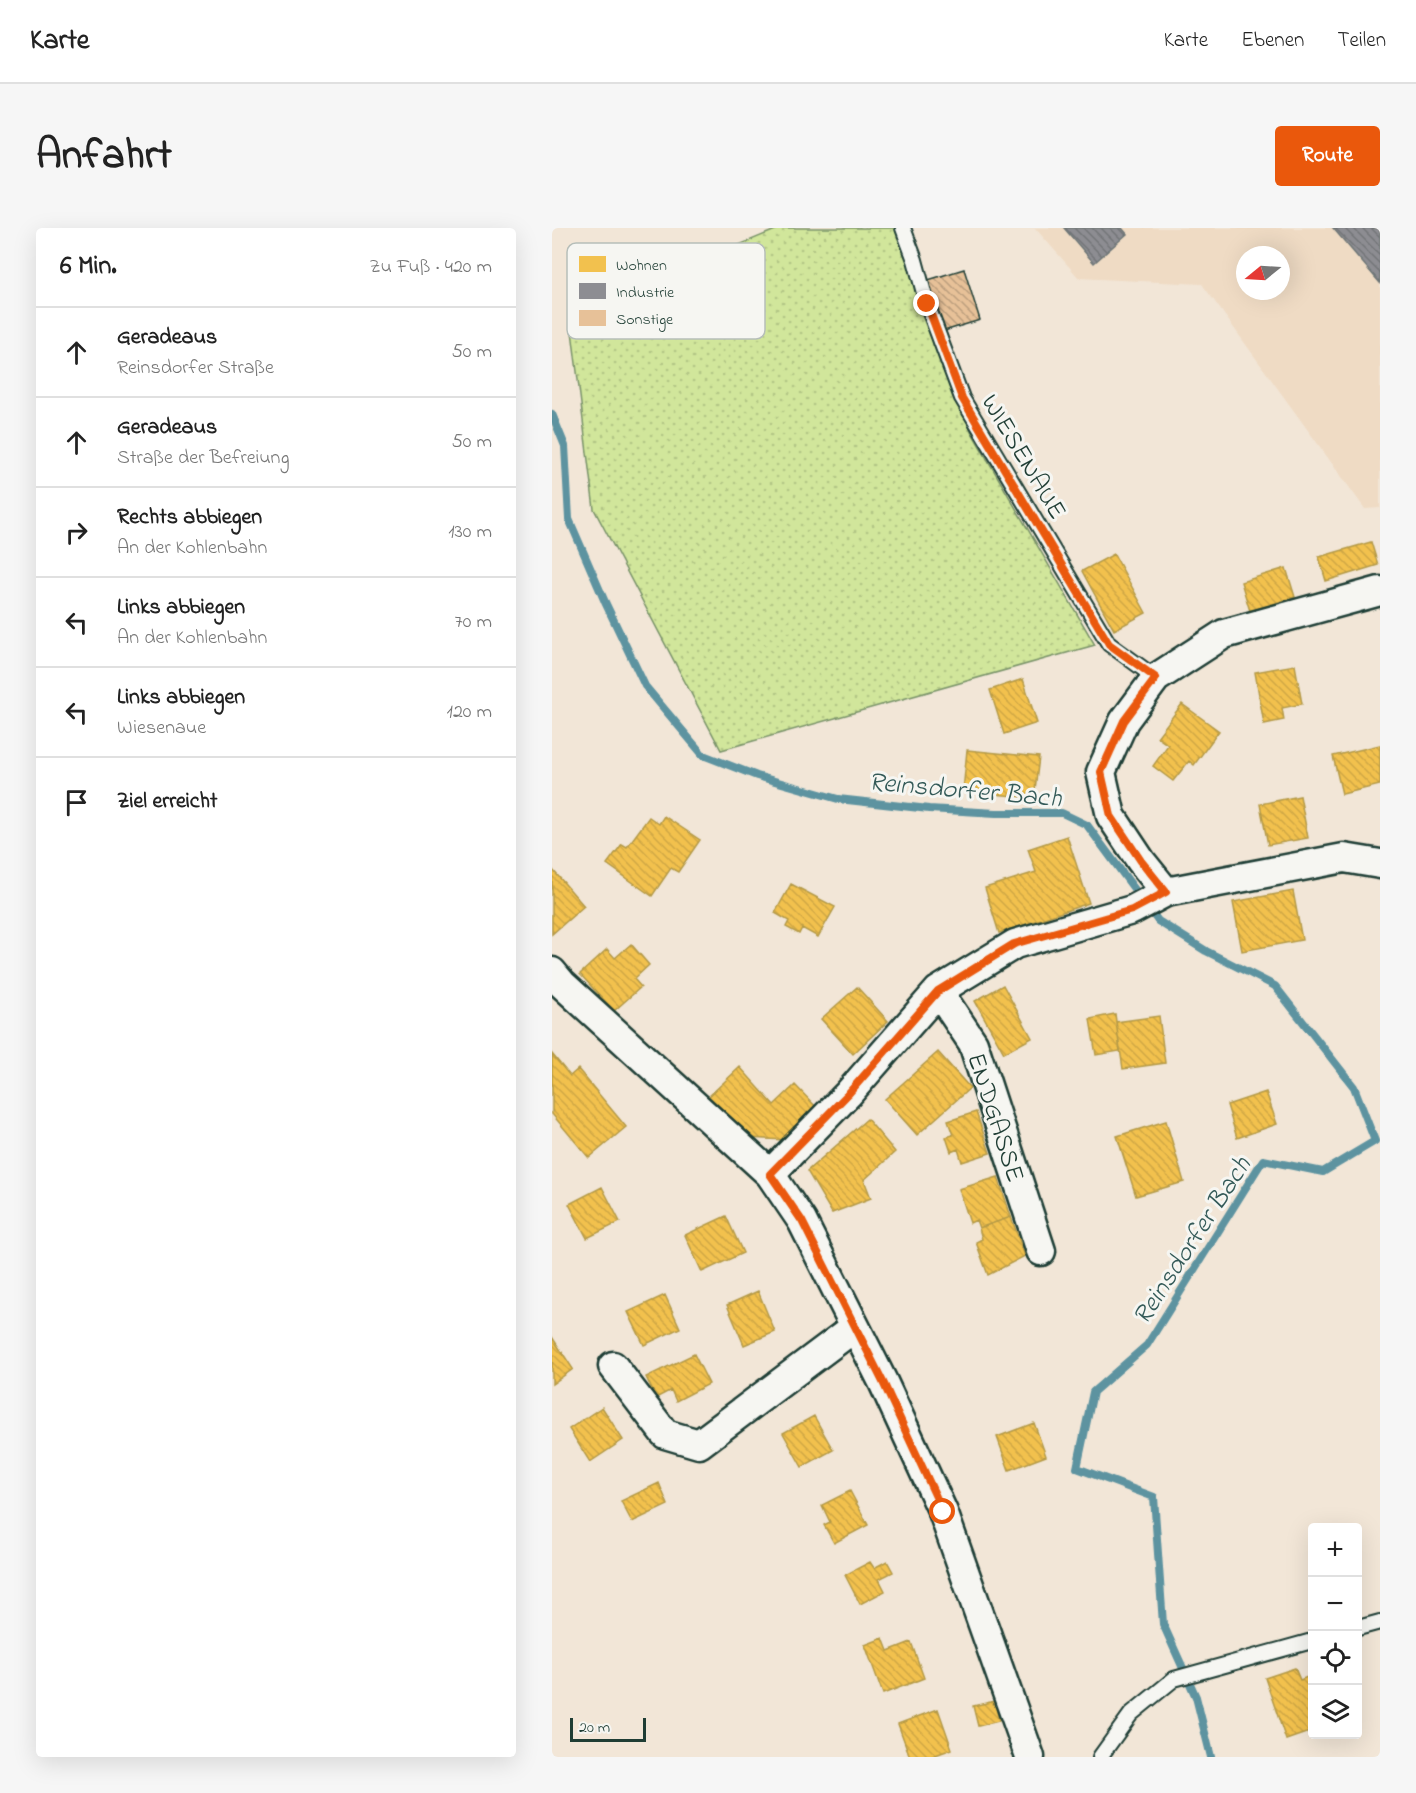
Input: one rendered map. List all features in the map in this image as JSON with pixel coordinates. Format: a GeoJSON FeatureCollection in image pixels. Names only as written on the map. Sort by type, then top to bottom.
{"type":"FeatureCollection","features":[{"type":"Feature","properties":{"kind":"street"},"geometry":{"type":"LineString","coordinates":[[1166,892],[1141,861],[1111,816],[1101,772],[1124,721],[1156,678],[1224,634],[1380,591]]}},
{"type":"Feature","properties":{"kind":"street"},"geometry":{"type":"LineString","coordinates":[[770,1174],[848,1094],[938,991],[1014,944],[1132,910],[1166,892],[1344,858],[1380,864]]}},
{"type":"Feature","properties":{"kind":"street"},"geometry":{"type":"LineString","coordinates":[[552,972],[562,984],[770,1174],[802,1221],[943,1512],[1030,1757]]}},
{"type":"Feature","properties":{"kind":"street","name":"ENDGASSE"},"geometry":{"type":"LineString","coordinates":[[938,991],[973,1042],[1041,1251]]}},
{"type":"Feature","properties":{"kind":"street"},"geometry":{"type":"LineString","coordinates":[[613,1366],[665,1434],[699,1444],[860,1337]]}},
{"type":"Feature","properties":{"kind":"lane","name":"WIESENAUE"},"geometry":{"type":"LineString","coordinates":[[903,228],[915,260],[927,304],[962,398],[1109,644],[1156,678]]}},
{"type":"Feature","properties":{"kind":"lane"},"geometry":{"type":"LineString","coordinates":[[1362,1627],[1380,1622]]}},
{"type":"Feature","properties":{"kind":"lane"},"geometry":{"type":"LineString","coordinates":[[1100,1757],[1131,1714],[1174,1679],[1308,1642]]}},
{"type":"Feature","properties":{"kind":"shaded area"},"geometry":{"type":"Polygon","coordinates":[[[1035,228],[1380,228],[1380,508],[1365,509],[1202,284],[1079,278],[1035,228]]]}},
{"type":"Feature","properties":{"kind":"green space"},"geometry":{"type":"Polygon","coordinates":[[[780,228],[897,228],[971,431],[1095,645],[721,750],[594,509],[573,339],[765,339],[765,243],[744,243],[780,228]]]}},
{"type":"Feature","properties":{"kind":"building: Wohnen"},"geometry":{"type":"Polygon","coordinates":[[[1371,542],[1378,565],[1326,581],[1319,557],[1371,542]]]}},
{"type":"Feature","properties":{"kind":"building: Wohnen"},"geometry":{"type":"Polygon","coordinates":[[[1114,554],[1146,613],[1114,630],[1082,571],[1114,554]]]}},
{"type":"Feature","properties":{"kind":"building: Wohnen"},"geometry":{"type":"Polygon","coordinates":[[[1286,568],[1295,597],[1250,611],[1241,582],[1286,568]]]}},
{"type":"Feature","properties":{"kind":"building: Wohnen"},"geometry":{"type":"Polygon","coordinates":[[[1295,665],[1302,704],[1282,708],[1284,720],[1264,724],[1255,672],[1295,665]]]}},
{"type":"Feature","properties":{"kind":"building: Wohnen"},"geometry":{"type":"Polygon","coordinates":[[[1023,679],[1037,723],[1004,734],[990,690],[1023,679]]]}},
{"type":"Feature","properties":{"kind":"building: Wohnen"},"geometry":{"type":"Polygon","coordinates":[[[1182,704],[1219,731],[1194,765],[1189,761],[1173,781],[1153,766],[1168,745],[1157,737],[1182,704]]]}},
{"type":"Feature","properties":{"kind":"building: Wohnen"},"geometry":{"type":"Polygon","coordinates":[[[1380,745],[1380,785],[1342,794],[1333,756],[1380,745]]]}},
{"type":"Feature","properties":{"kind":"building: Wohnen"},"geometry":{"type":"Polygon","coordinates":[[[967,750],[1039,757],[1034,798],[963,791],[967,750]]]}},
{"type":"Feature","properties":{"kind":"building: Wohnen"},"geometry":{"type":"Polygon","coordinates":[[[1300,796],[1308,838],[1268,845],[1260,804],[1300,796]]]}},
{"type":"Feature","properties":{"kind":"building: Wohnen"},"geometry":{"type":"Polygon","coordinates":[[[664,816],[700,840],[678,872],[671,868],[652,896],[607,864],[622,844],[627,847],[649,817],[659,824],[664,816]]]}},
{"type":"Feature","properties":{"kind":"building: Wohnen"},"geometry":{"type":"Polygon","coordinates":[[[1067,836],[1089,903],[999,933],[985,888],[1036,872],[1028,849],[1067,836]]]}},
{"type":"Feature","properties":{"kind":"building: Wohnen"},"geometry":{"type":"Polygon","coordinates":[[[552,869],[584,906],[552,934],[552,869]]]}},
{"type":"Feature","properties":{"kind":"building: Wohnen"},"geometry":{"type":"Polygon","coordinates":[[[791,884],[835,907],[818,937],[802,928],[799,934],[786,927],[789,921],[775,913],[791,884]]]}},
{"type":"Feature","properties":{"kind":"building: Wohnen"},"geometry":{"type":"Polygon","coordinates":[[[1293,891],[1302,940],[1242,951],[1233,902],[1293,891]]]}},
{"type":"Feature","properties":{"kind":"building: Wohnen"},"geometry":{"type":"Polygon","coordinates":[[[631,944],[649,965],[634,979],[641,987],[614,1011],[580,974],[607,949],[615,958],[631,944]]]}},
{"type":"Feature","properties":{"kind":"building: Wohnen"},"geometry":{"type":"Polygon","coordinates":[[[1003,985],[1032,1038],[1004,1053],[975,1001],[1003,985]]]}},
{"type":"Feature","properties":{"kind":"building: Wohnen"},"geometry":{"type":"Polygon","coordinates":[[[857,987],[888,1021],[853,1054],[821,1019],[857,987]]]}},
{"type":"Feature","properties":{"kind":"building: Wohnen"},"geometry":{"type":"Polygon","coordinates":[[[1115,1014],[1120,1051],[1096,1055],[1090,1019],[1115,1014]]]}},
{"type":"Feature","properties":{"kind":"building: Wohnen"},"geometry":{"type":"Polygon","coordinates":[[[1159,1016],[1165,1063],[1123,1069],[1116,1022],[1159,1016]]]}},
{"type":"Feature","properties":{"kind":"building: Wohnen"},"geometry":{"type":"Polygon","coordinates":[[[938,1052],[970,1088],[917,1135],[885,1099],[938,1052]]]}},
{"type":"Feature","properties":{"kind":"building: Wohnen"},"geometry":{"type":"Polygon","coordinates":[[[552,1054],[570,1076],[578,1069],[626,1127],[589,1158],[552,1114],[552,1054]]]}},
{"type":"Feature","properties":{"kind":"building: Wohnen"},"geometry":{"type":"Polygon","coordinates":[[[740,1067],[774,1105],[795,1085],[819,1110],[787,1140],[746,1138],[706,1099],[740,1067]]]}},
{"type":"Feature","properties":{"kind":"building: Wohnen"},"geometry":{"type":"Polygon","coordinates":[[[1266,1092],[1277,1124],[1237,1138],[1227,1105],[1266,1092]]]}},
{"type":"Feature","properties":{"kind":"building: Wohnen"},"geometry":{"type":"Polygon","coordinates":[[[976,1112],[990,1153],[962,1162],[958,1149],[951,1152],[946,1137],[953,1135],[948,1121],[976,1112]]]}},
{"type":"Feature","properties":{"kind":"building: Wohnen"},"geometry":{"type":"Polygon","coordinates":[[[867,1119],[895,1152],[864,1180],[871,1198],[832,1213],[807,1171],[867,1119]]]}},
{"type":"Feature","properties":{"kind":"building: Wohnen"},"geometry":{"type":"Polygon","coordinates":[[[1166,1121],[1184,1182],[1136,1196],[1117,1136],[1166,1121]]]}},
{"type":"Feature","properties":{"kind":"building: Wohnen"},"geometry":{"type":"Polygon","coordinates":[[[998,1177],[1011,1217],[979,1228],[976,1220],[970,1223],[959,1189],[998,1177]]]}},
{"type":"Feature","properties":{"kind":"building: Wohnen"},"geometry":{"type":"Polygon","coordinates":[[[602,1187],[620,1222],[587,1238],[569,1204],[602,1187]]]}},
{"type":"Feature","properties":{"kind":"building: Wohnen"},"geometry":{"type":"Polygon","coordinates":[[[726,1216],[743,1253],[702,1272],[685,1235],[726,1216]]]}},
{"type":"Feature","properties":{"kind":"building: Wohnen"},"geometry":{"type":"Polygon","coordinates":[[[1011,1217],[1025,1256],[988,1275],[976,1242],[982,1239],[979,1228],[1011,1217]]]}},
{"type":"Feature","properties":{"kind":"building: Wohnen"},"geometry":{"type":"Polygon","coordinates":[[[758,1291],[775,1332],[744,1345],[727,1305],[758,1291]]]}},
{"type":"Feature","properties":{"kind":"building: Wohnen"},"geometry":{"type":"Polygon","coordinates":[[[665,1295],[680,1328],[644,1345],[628,1312],[665,1295]]]}},
{"type":"Feature","properties":{"kind":"building: Wohnen"},"geometry":{"type":"Polygon","coordinates":[[[552,1337],[573,1369],[552,1384],[552,1337]]]}},
{"type":"Feature","properties":{"kind":"building: Wohnen"},"geometry":{"type":"Polygon","coordinates":[[[694,1354],[709,1384],[676,1401],[671,1390],[656,1398],[646,1377],[694,1354]]]}},
{"type":"Feature","properties":{"kind":"building: Wohnen"},"geometry":{"type":"Polygon","coordinates":[[[602,1407],[623,1440],[590,1462],[569,1429],[602,1407]]]}},
{"type":"Feature","properties":{"kind":"building: Wohnen"},"geometry":{"type":"Polygon","coordinates":[[[814,1416],[833,1450],[802,1467],[783,1433],[814,1416]]]}},
{"type":"Feature","properties":{"kind":"building: Wohnen"},"geometry":{"type":"Polygon","coordinates":[[[1034,1423],[1046,1456],[1009,1470],[997,1437],[1034,1423]]]}},
{"type":"Feature","properties":{"kind":"building: Wohnen"},"geometry":{"type":"Polygon","coordinates":[[[659,1483],[668,1505],[632,1522],[621,1501],[659,1483]]]}},
{"type":"Feature","properties":{"kind":"building: Wohnen"},"geometry":{"type":"Polygon","coordinates":[[[850,1491],[868,1525],[834,1543],[824,1525],[830,1522],[822,1505],[850,1491]]]}},
{"type":"Feature","properties":{"kind":"building: Wohnen"},"geometry":{"type":"Polygon","coordinates":[[[887,1561],[893,1572],[879,1579],[885,1591],[860,1604],[845,1575],[870,1562],[874,1568],[887,1561]]]}},
{"type":"Feature","properties":{"kind":"building: Wohnen"},"geometry":{"type":"Polygon","coordinates":[[[883,1638],[888,1651],[911,1642],[924,1678],[883,1694],[865,1645],[883,1638]]]}},
{"type":"Feature","properties":{"kind":"building: Wohnen"},"geometry":{"type":"Polygon","coordinates":[[[1295,1668],[1300,1680],[1308,1677],[1308,1732],[1286,1740],[1265,1678],[1295,1668]]]}},
{"type":"Feature","properties":{"kind":"building: Wohnen"},"geometry":{"type":"Polygon","coordinates":[[[995,1701],[999,1721],[978,1726],[973,1706],[995,1701]]]}},
{"type":"Feature","properties":{"kind":"building: Wohnen"},"geometry":{"type":"Polygon","coordinates":[[[938,1709],[952,1749],[930,1757],[910,1757],[898,1724],[938,1709]]]}},
{"type":"Feature","properties":{"kind":"building: Industrie"},"geometry":{"type":"Polygon","coordinates":[[[1064,228],[1122,228],[1127,234],[1094,263],[1064,228]]]}},
{"type":"Feature","properties":{"kind":"building: Industrie"},"geometry":{"type":"Polygon","coordinates":[[[1333,228],[1380,228],[1380,283],[1333,228]]]}},
{"type":"Feature","properties":{"kind":"building: Sonstige"},"geometry":{"type":"Polygon","coordinates":[[[964,269],[980,320],[944,331],[928,280],[964,269]]]}},
{"type":"Feature","properties":{"kind":"waterway","name":"Reinsdorfer Bach"},"geometry":{"type":"LineString","coordinates":[[552,414],[565,446],[569,519],[605,602],[645,686],[703,755],[757,776],[838,799],[929,809],[996,813],[1062,813],[1087,825],[1158,921],[1206,951],[1275,986],[1354,1087],[1375,1141],[1323,1172],[1263,1160],[1147,1345],[1093,1392],[1077,1468],[1154,1497],[1163,1624],[1196,1697],[1211,1757]]}},
{"type":"Feature","properties":{"kind":"route"},"geometry":{"type":"LineString","coordinates":[[927,304],[962,398],[1109,644],[1156,678],[1124,721],[1101,772],[1111,816],[1141,861],[1166,892],[1132,910],[1014,944],[938,991],[848,1094],[770,1174],[802,1221],[883,1382],[943,1512]]}}]}
